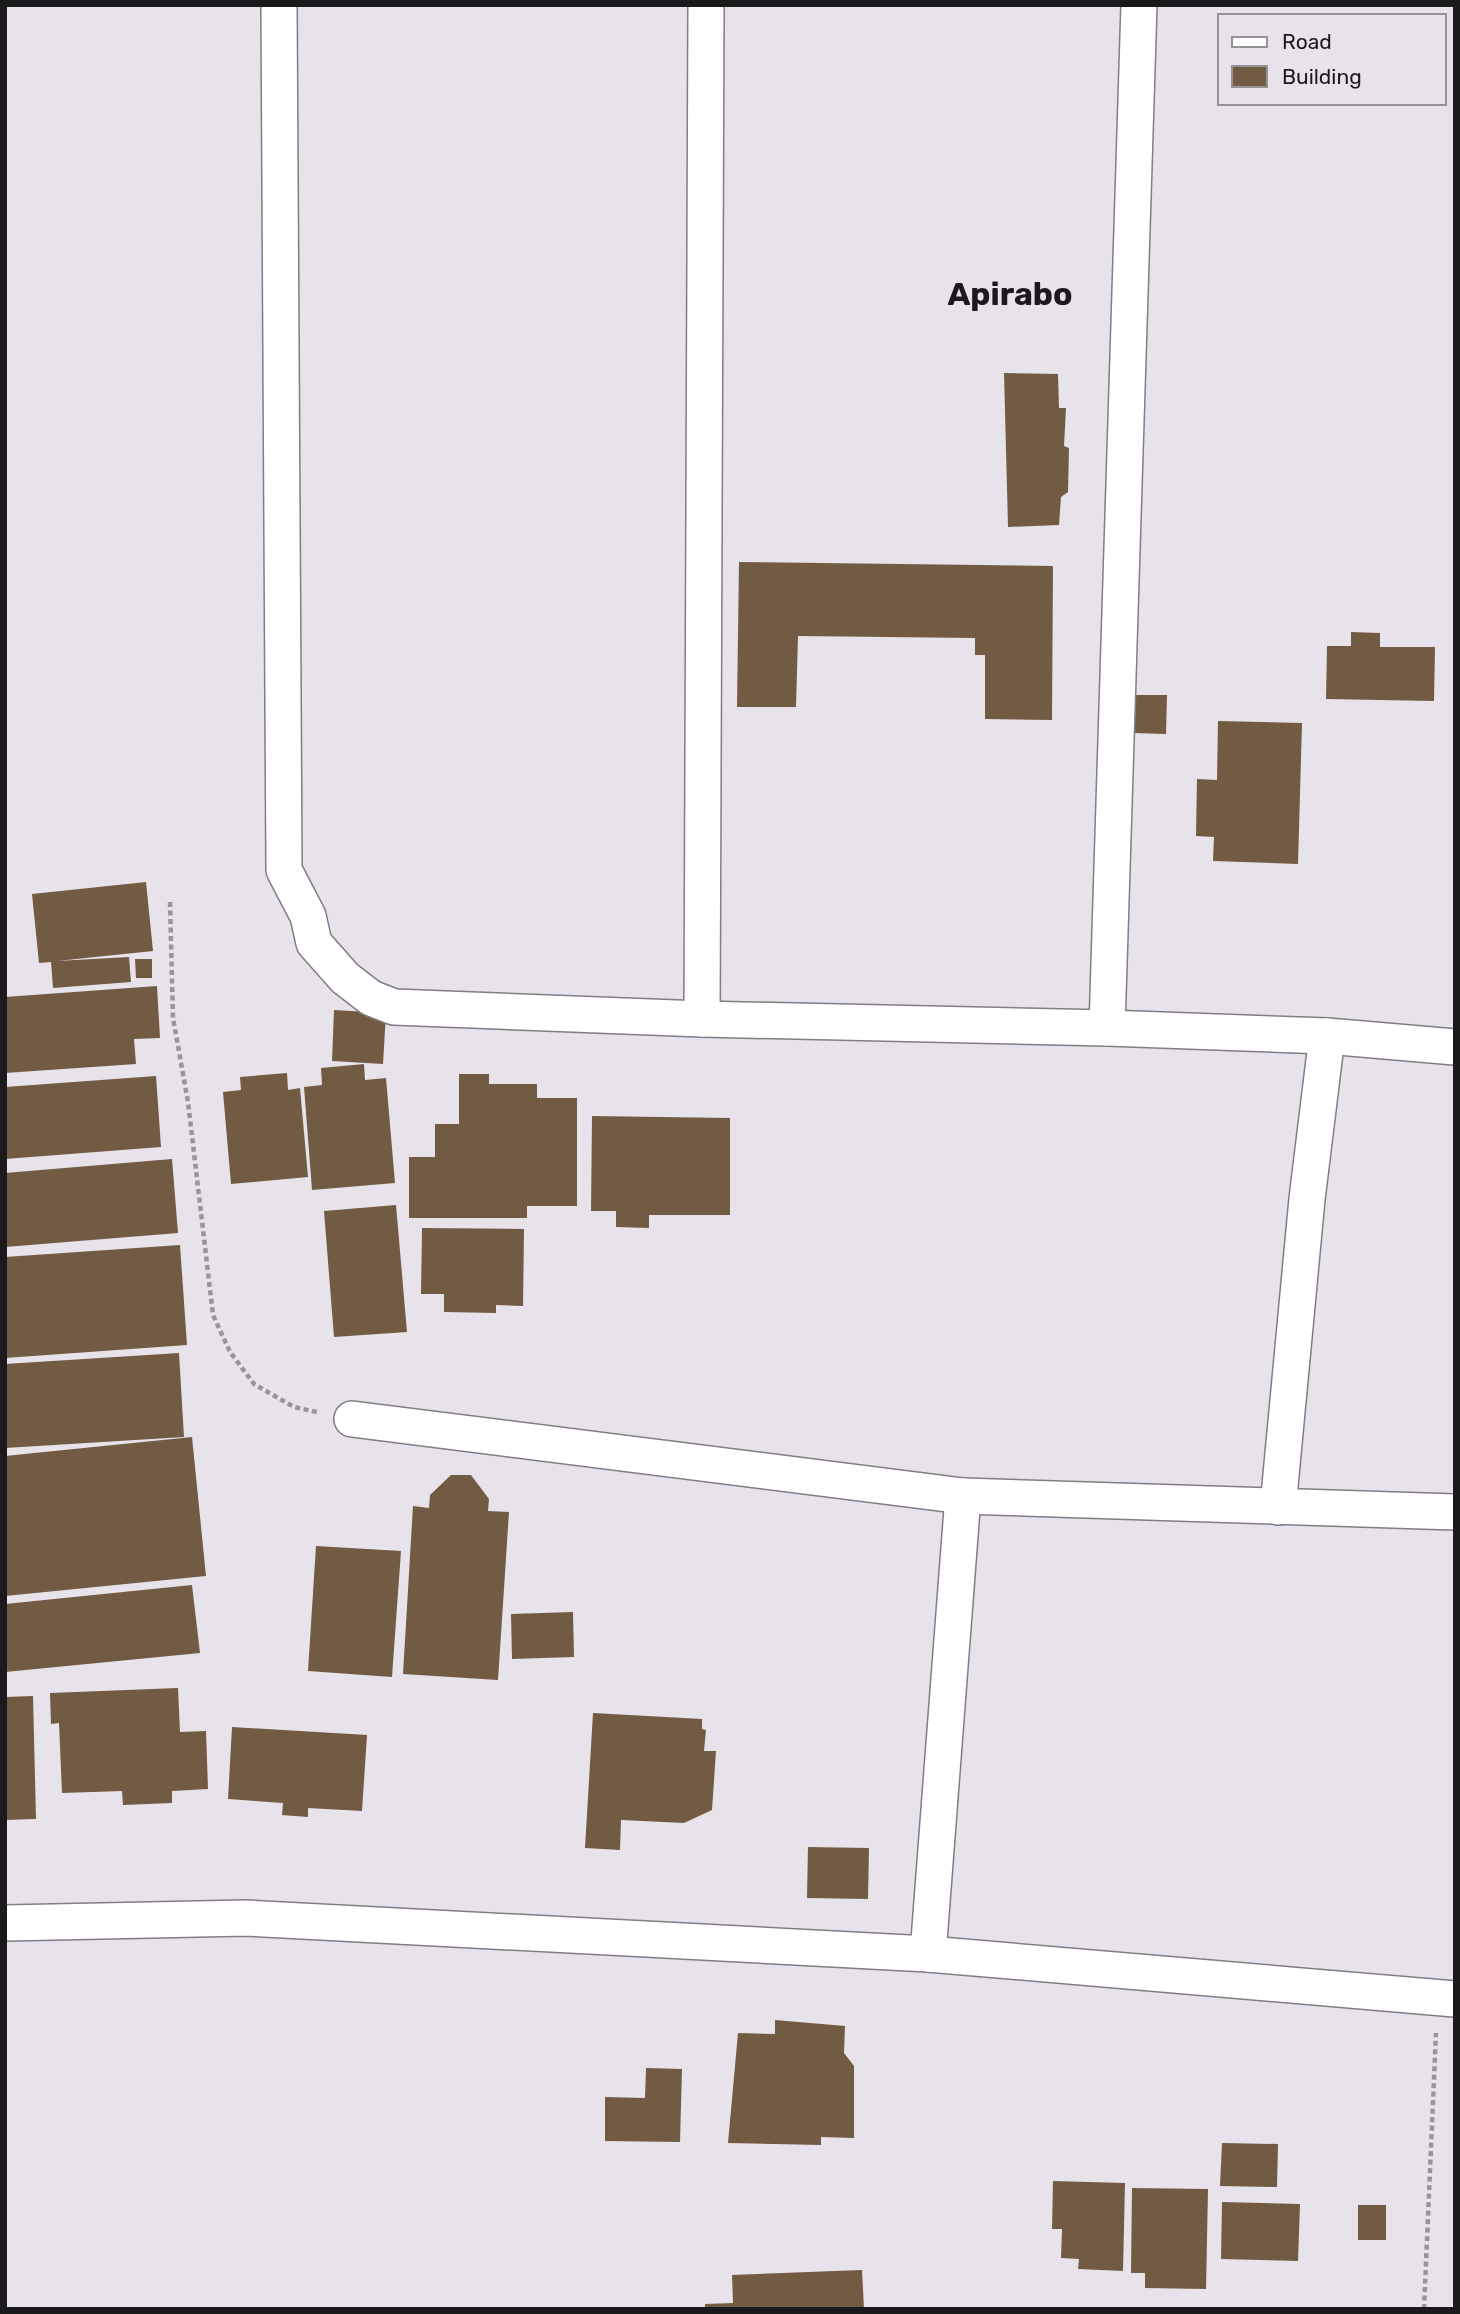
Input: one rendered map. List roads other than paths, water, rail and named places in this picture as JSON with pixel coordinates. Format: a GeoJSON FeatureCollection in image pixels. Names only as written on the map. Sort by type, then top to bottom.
{"type":"FeatureCollection","features":[{"type":"Feature","properties":{"kind":"street"},"geometry":{"type":"LineString","coordinates":[[279,5],[284,870],[308,916],[314,943],[345,978],[371,998],[394,1007],[702,1019],[1327,1036],[1455,1048]]}},
{"type":"Feature","properties":{"kind":"street"},"geometry":{"type":"LineString","coordinates":[[702,1019],[706,5]]}},
{"type":"Feature","properties":{"kind":"street"},"geometry":{"type":"LineString","coordinates":[[1107,1028],[1139,5]]}},
{"type":"Feature","properties":{"kind":"street"},"geometry":{"type":"LineString","coordinates":[[1278,1507],[1307,1199],[1327,1036]]}},
{"type":"Feature","properties":{"kind":"street"},"geometry":{"type":"LineString","coordinates":[[352,1419],[963,1496],[1455,1512]]}},
{"type":"Feature","properties":{"kind":"street"},"geometry":{"type":"LineString","coordinates":[[928,1954],[963,1496]]}},
{"type":"Feature","properties":{"kind":"street"},"geometry":{"type":"LineString","coordinates":[[5,1923],[246,1917],[928,1954],[1446,2000]]}},
{"type":"Feature","properties":{"kind":"district","name":"Apirabo"},"geometry":{"type":"Point","coordinates":[1010,294]}}]}
